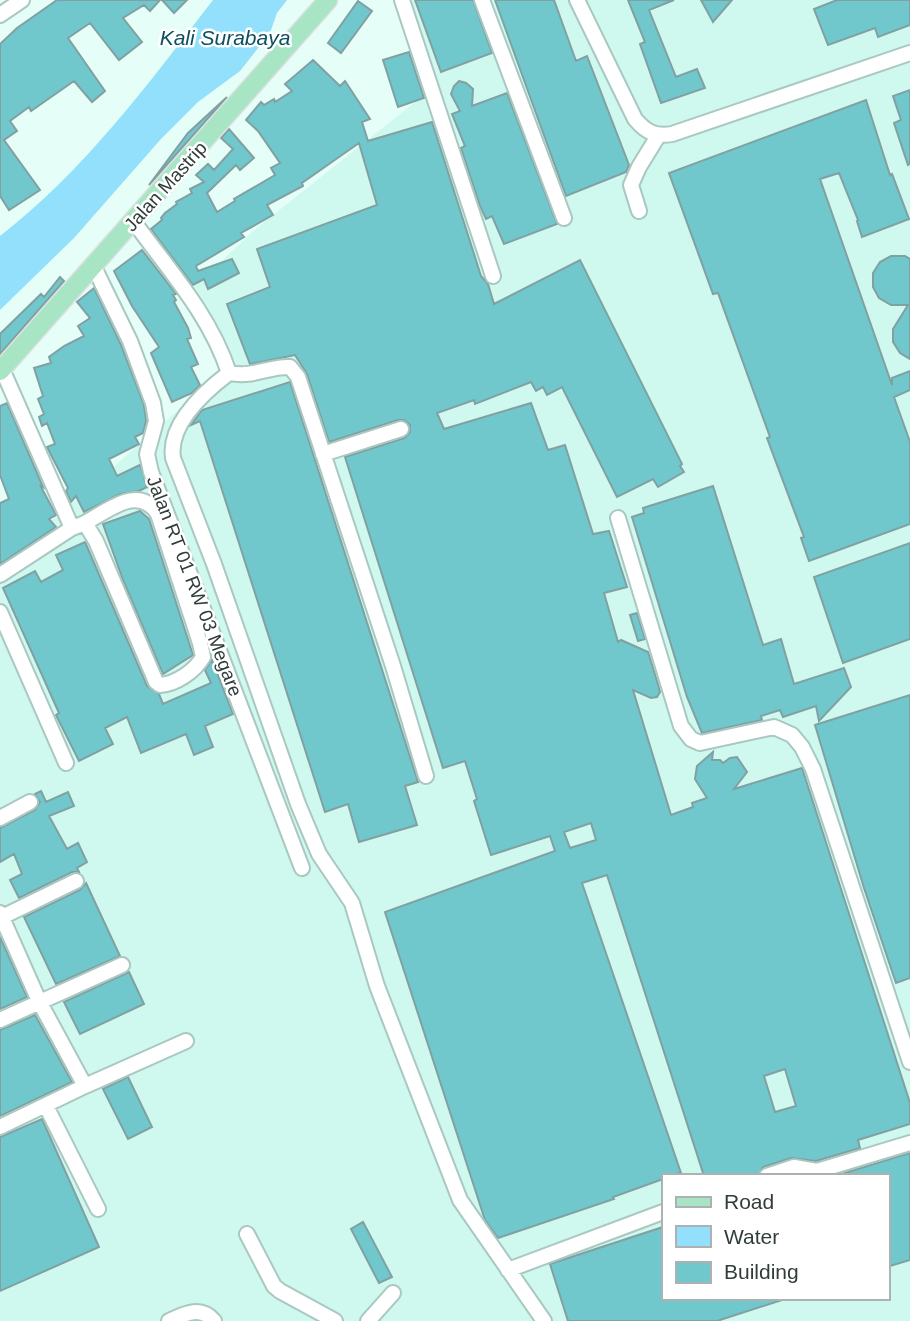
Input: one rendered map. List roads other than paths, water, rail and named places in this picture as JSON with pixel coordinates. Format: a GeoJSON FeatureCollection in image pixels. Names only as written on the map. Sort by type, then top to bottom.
{"type":"FeatureCollection","features":[{"type":"Feature","properties":{"kind":"main road","name":"Jalan Mastrip"},"geometry":{"type":"LineString","coordinates":[[1,370],[328,0]]}},
{"type":"Feature","properties":{"kind":"street"},"geometry":{"type":"LineString","coordinates":[[0,15],[22,0]]}},
{"type":"Feature","properties":{"kind":"street"},"geometry":{"type":"LineString","coordinates":[[402,0],[493,276]]}},
{"type":"Feature","properties":{"kind":"street"},"geometry":{"type":"LineString","coordinates":[[482,0],[565,218]]}},
{"type":"Feature","properties":{"kind":"street"},"geometry":{"type":"LineString","coordinates":[[577,0],[635,119],[643,128],[658,136],[673,134],[910,53]]}},
{"type":"Feature","properties":{"kind":"street"},"geometry":{"type":"LineString","coordinates":[[639,211],[631,185],[658,136]]}},
{"type":"Feature","properties":{"kind":"street"},"geometry":{"type":"LineString","coordinates":[[134,222],[196,305],[220,348],[229,373]]}},
{"type":"Feature","properties":{"kind":"street","name":"Jalan RT 01 RW 03 Megare"},"geometry":{"type":"LineString","coordinates":[[93,265],[130,341],[153,403],[156,421],[148,454],[152,472],[302,868]]}},
{"type":"Feature","properties":{"kind":"street"},"geometry":{"type":"LineString","coordinates":[[426,776],[393,666],[294,370],[282,367],[249,375],[229,373],[207,391],[178,427],[171,446],[173,458],[214,564],[298,804],[319,854],[352,903],[377,986],[460,1200],[544,1321]]}},
{"type":"Feature","properties":{"kind":"street"},"geometry":{"type":"LineString","coordinates":[[0,575],[79,525],[114,507],[138,498],[151,502],[158,514],[203,657],[191,671],[166,685],[156,682],[96,541],[79,525],[1,370]]}},
{"type":"Feature","properties":{"kind":"street"},"geometry":{"type":"LineString","coordinates":[[323,454],[401,429]]}},
{"type":"Feature","properties":{"kind":"street"},"geometry":{"type":"LineString","coordinates":[[618,518],[681,726],[691,740],[700,743],[774,727],[792,735],[802,747],[813,769],[910,1062]]}},
{"type":"Feature","properties":{"kind":"street"},"geometry":{"type":"LineString","coordinates":[[0,612],[66,763]]}},
{"type":"Feature","properties":{"kind":"street"},"geometry":{"type":"LineString","coordinates":[[0,818],[30,803]]}},
{"type":"Feature","properties":{"kind":"street"},"geometry":{"type":"LineString","coordinates":[[76,881],[1,916],[39,1001],[85,1086]]}},
{"type":"Feature","properties":{"kind":"street"},"geometry":{"type":"LineString","coordinates":[[0,1020],[122,965]]}},
{"type":"Feature","properties":{"kind":"street"},"geometry":{"type":"LineString","coordinates":[[0,1126],[186,1041]]}},
{"type":"Feature","properties":{"kind":"street"},"geometry":{"type":"LineString","coordinates":[[46,1106],[98,1209]]}},
{"type":"Feature","properties":{"kind":"street"},"geometry":{"type":"LineString","coordinates":[[773,1174],[794,1167],[817,1171],[910,1143]]}},
{"type":"Feature","properties":{"kind":"street"},"geometry":{"type":"LineString","coordinates":[[509,1270],[662,1212]]}},
{"type":"Feature","properties":{"kind":"street"},"geometry":{"type":"LineString","coordinates":[[247,1234],[274,1286],[335,1321]]}},
{"type":"Feature","properties":{"kind":"street"},"geometry":{"type":"LineString","coordinates":[[368,1321],[393,1293]]}},
{"type":"Feature","properties":{"kind":"street"},"geometry":{"type":"LineString","coordinates":[[169,1321],[192,1311],[201,1311],[214,1321]]}},
{"type":"Feature","properties":{"kind":"water","name":"Kali Surabaya"},"geometry":{"type":"Polygon","coordinates":[[[213,0],[287,0],[277,13],[270,33],[240,71],[198,102],[161,139],[74,238],[0,310],[0,236],[31,211],[87,155],[140,94],[213,0]]]}}]}
